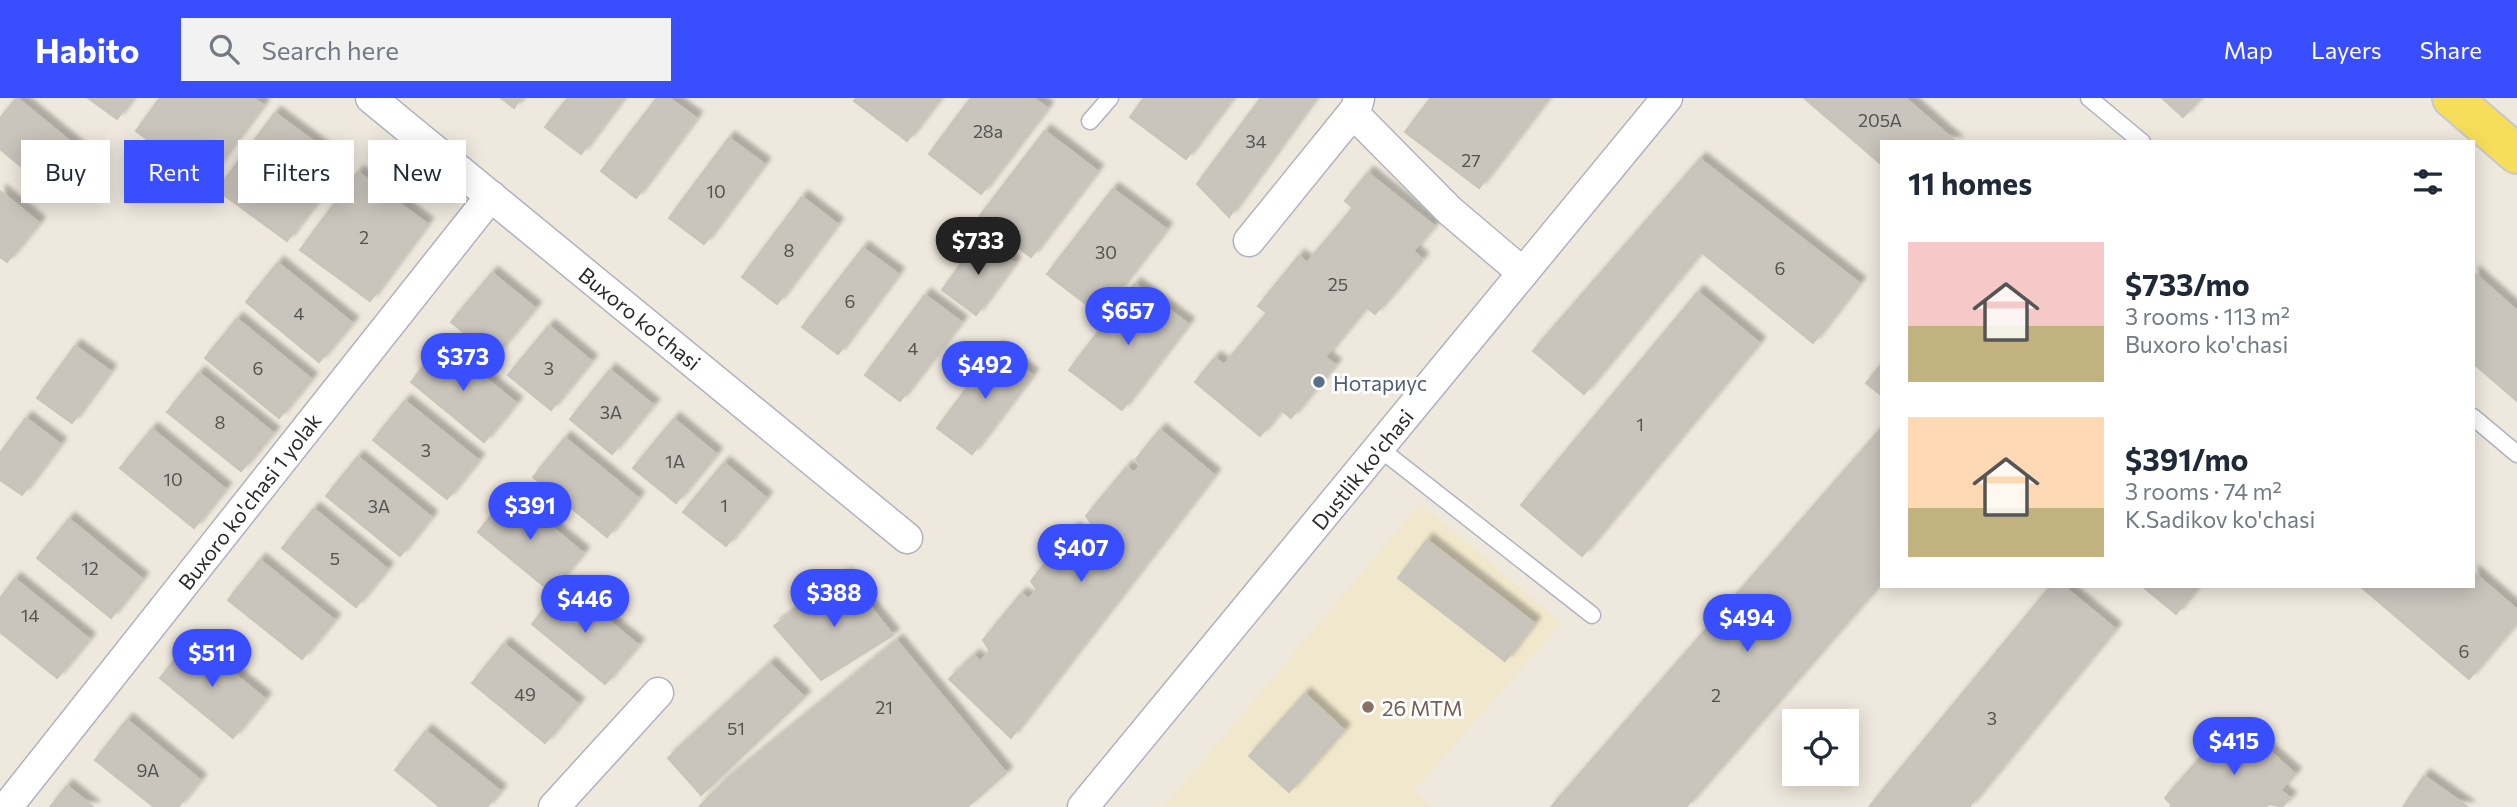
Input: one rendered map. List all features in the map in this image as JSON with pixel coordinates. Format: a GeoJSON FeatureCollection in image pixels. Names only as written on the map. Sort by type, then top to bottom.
{"type":"FeatureCollection","features":[{"type":"Feature","properties":{"kind":"main road"},"geometry":{"type":"LineString","coordinates":[[2452,98],[2517,154]]}},
{"type":"Feature","properties":{"kind":"street","name":"Buxoro ko'chasi"},"geometry":{"type":"LineString","coordinates":[[371,98],[907,538]]}},
{"type":"Feature","properties":{"kind":"street","name":"Dustlik ko'chasi"},"geometry":{"type":"LineString","coordinates":[[1083,807],[1667,98]]}},
{"type":"Feature","properties":{"kind":"street"},"geometry":{"type":"LineString","coordinates":[[1249,241],[1356,106],[1450,211],[1523,273]]}},
{"type":"Feature","properties":{"kind":"street","name":"Buxoro ko'chasi 1 yolak"},"geometry":{"type":"LineString","coordinates":[[7,807],[491,196]]}},
{"type":"Feature","properties":{"kind":"street"},"geometry":{"type":"LineString","coordinates":[[554,807],[649,702]]}},
{"type":"Feature","properties":{"kind":"lane"},"geometry":{"type":"LineString","coordinates":[[1090,121],[1110,98]]}},
{"type":"Feature","properties":{"kind":"lane"},"geometry":{"type":"LineString","coordinates":[[2089,98],[2140,140]]}},
{"type":"Feature","properties":{"kind":"lane"},"geometry":{"type":"LineString","coordinates":[[2475,419],[2517,454]]}},
{"type":"Feature","properties":{"kind":"lane"},"geometry":{"type":"LineString","coordinates":[[1379,448],[1592,615]]}},
{"type":"Feature","properties":{"kind":"shaded area","name":"26 MTM"},"geometry":{"type":"Polygon","coordinates":[[[1420,503],[1562,623],[1414,791],[1432,807],[1164,807],[1420,503]]]}},
{"type":"Feature","properties":{"kind":"building"},"geometry":{"type":"Polygon","coordinates":[[[17,98],[68,140],[21,140],[21,166],[0,149],[0,118],[17,98]]]}},
{"type":"Feature","properties":{"kind":"building"},"geometry":{"type":"Polygon","coordinates":[[[88,98],[132,98],[117,119],[88,98]]]}},
{"type":"Feature","properties":{"kind":"building"},"geometry":{"type":"Polygon","coordinates":[[[160,98],[253,98],[263,105],[224,157],[224,140],[148,140],[136,131],[160,98]]]}},
{"type":"Feature","properties":{"kind":"building"},"geometry":{"type":"Polygon","coordinates":[[[501,98],[521,98],[514,108],[501,98]]]}},
{"type":"Feature","properties":{"kind":"building"},"geometry":{"type":"Polygon","coordinates":[[[568,98],[623,98],[581,154],[545,127],[568,98]]]}},
{"type":"Feature","properties":{"kind":"building"},"geometry":{"type":"Polygon","coordinates":[[[657,98],[669,98],[696,118],[636,198],[601,171],[657,98]]]}},
{"type":"Feature","properties":{"kind":"building"},"geometry":{"type":"Polygon","coordinates":[[[856,98],[940,98],[907,141],[854,101],[856,98]]]}},
{"type":"Feature","properties":{"kind":"building"},"geometry":{"type":"Polygon","coordinates":[[[971,98],[1033,98],[1047,108],[981,194],[929,154],[971,98]]]}},
{"type":"Feature","properties":{"kind":"building"},"geometry":{"type":"Polygon","coordinates":[[[1144,98],[1232,98],[1186,159],[1130,117],[1144,98]]]}},
{"type":"Feature","properties":{"kind":"building"},"geometry":{"type":"Polygon","coordinates":[[[1261,98],[1315,98],[1229,217],[1197,184],[1261,98]]]}},
{"type":"Feature","properties":{"kind":"building"},"geometry":{"type":"Polygon","coordinates":[[[1431,98],[1548,98],[1479,188],[1405,132],[1431,98]]]}},
{"type":"Feature","properties":{"kind":"building"},"geometry":{"type":"Polygon","coordinates":[[[1804,98],[1905,98],[1954,140],[1880,140],[1880,163],[1804,98]]]}},
{"type":"Feature","properties":{"kind":"building"},"geometry":{"type":"Polygon","coordinates":[[[2162,98],[2200,98],[2183,117],[2162,98]]]}},
{"type":"Feature","properties":{"kind":"building"},"geometry":{"type":"Polygon","coordinates":[[[275,113],[312,140],[255,140],[275,113]]]}},
{"type":"Feature","properties":{"kind":"building"},"geometry":{"type":"Polygon","coordinates":[[[1045,131],[1097,171],[1031,257],[979,217],[1045,131]]]}},
{"type":"Feature","properties":{"kind":"building"},"geometry":{"type":"Polygon","coordinates":[[[729,138],[764,164],[704,244],[669,218],[729,138]]]}},
{"type":"Feature","properties":{"kind":"building"},"geometry":{"type":"Polygon","coordinates":[[[1700,159],[1859,283],[1813,343],[1701,252],[1584,394],[1533,351],[1700,159]]]}},
{"type":"Feature","properties":{"kind":"building"},"geometry":{"type":"Polygon","coordinates":[[[238,162],[238,203],[315,203],[287,241],[224,195],[224,181],[238,162]]]}},
{"type":"Feature","properties":{"kind":"building"},"geometry":{"type":"Polygon","coordinates":[[[358,172],[368,180],[368,203],[399,203],[427,224],[370,301],[300,250],[335,203],[354,203],[354,177],[358,172]]]}},
{"type":"Feature","properties":{"kind":"building"},"geometry":{"type":"Polygon","coordinates":[[[1368,173],[1434,226],[1413,251],[1422,259],[1375,314],[1366,307],[1325,357],[1335,365],[1291,418],[1281,410],[1260,436],[1195,382],[1215,358],[1224,365],[1267,313],[1258,306],[1299,256],[1307,263],[1353,208],[1345,201],[1368,173]]]}},
{"type":"Feature","properties":{"kind":"building"},"geometry":{"type":"Polygon","coordinates":[[[1113,189],[1166,229],[1100,315],[1047,274],[1113,189]]]}},
{"type":"Feature","properties":{"kind":"building"},"geometry":{"type":"Polygon","coordinates":[[[0,191],[39,223],[7,262],[0,257],[0,191]]]}},
{"type":"Feature","properties":{"kind":"building"},"geometry":{"type":"Polygon","coordinates":[[[802,197],[837,224],[777,304],[742,277],[802,197]]]}},
{"type":"Feature","properties":{"kind":"building"},"geometry":{"type":"Polygon","coordinates":[[[980,238],[1014,263],[976,315],[942,290],[980,238]]]}},
{"type":"Feature","properties":{"kind":"building"},"geometry":{"type":"Polygon","coordinates":[[[863,248],[898,274],[838,354],[802,327],[863,248]]]}},
{"type":"Feature","properties":{"kind":"building"},"geometry":{"type":"Polygon","coordinates":[[[278,263],[352,323],[319,362],[246,302],[278,263]]]}},
{"type":"Feature","properties":{"kind":"building"},"geometry":{"type":"Polygon","coordinates":[[[492,273],[535,308],[494,357],[451,322],[492,273]]]}},
{"type":"Feature","properties":{"kind":"building"},"geometry":{"type":"Polygon","coordinates":[[[2475,274],[2517,311],[2517,401],[2475,365],[2475,274]]]}},
{"type":"Feature","properties":{"kind":"building"},"geometry":{"type":"Polygon","coordinates":[[[1135,284],[1188,324],[1122,410],[1069,370],[1135,284]]]}},
{"type":"Feature","properties":{"kind":"building"},"geometry":{"type":"Polygon","coordinates":[[[1698,292],[1759,343],[1582,556],[1521,505],[1698,292]]]}},
{"type":"Feature","properties":{"kind":"building"},"geometry":{"type":"Polygon","coordinates":[[[925,295],[961,322],[900,401],[865,375],[925,295]]]}},
{"type":"Feature","properties":{"kind":"building"},"geometry":{"type":"Polygon","coordinates":[[[237,319],[311,379],[279,418],[205,358],[237,319]]]}},
{"type":"Feature","properties":{"kind":"building"},"geometry":{"type":"Polygon","coordinates":[[[549,326],[591,361],[551,410],[508,375],[549,326]]]}},
{"type":"Feature","properties":{"kind":"building"},"geometry":{"type":"Polygon","coordinates":[[[442,343],[516,403],[484,442],[411,382],[442,343]]]}},
{"type":"Feature","properties":{"kind":"building"},"geometry":{"type":"Polygon","coordinates":[[[75,346],[110,371],[72,423],[37,398],[75,346]]]}},
{"type":"Feature","properties":{"kind":"building"},"geometry":{"type":"Polygon","coordinates":[[[997,348],[1032,375],[972,454],[937,428],[997,348]]]}},
{"type":"Feature","properties":{"kind":"building"},"geometry":{"type":"Polygon","coordinates":[[[1880,366],[1880,394],[1866,383],[1880,366]]]}},
{"type":"Feature","properties":{"kind":"building"},"geometry":{"type":"Polygon","coordinates":[[[610,370],[653,405],[612,454],[570,419],[610,370]]]}},
{"type":"Feature","properties":{"kind":"building"},"geometry":{"type":"Polygon","coordinates":[[[199,373],[273,433],[241,471],[167,412],[199,373]]]}},
{"type":"Feature","properties":{"kind":"building"},"geometry":{"type":"Polygon","coordinates":[[[405,401],[478,460],[447,499],[373,440],[405,401]]]}},
{"type":"Feature","properties":{"kind":"building"},"geometry":{"type":"Polygon","coordinates":[[[26,418],[60,444],[22,495],[0,480],[0,453],[26,418]]]}},
{"type":"Feature","properties":{"kind":"building"},"geometry":{"type":"Polygon","coordinates":[[[674,419],[716,454],[676,503],[633,468],[674,419]]]}},
{"type":"Feature","properties":{"kind":"building"},"geometry":{"type":"Polygon","coordinates":[[[152,429],[225,489],[194,528],[120,468],[152,429]]]}},
{"type":"Feature","properties":{"kind":"building"},"geometry":{"type":"Polygon","coordinates":[[[1160,430],[1214,475],[1011,738],[949,679],[974,656],[980,662],[990,651],[983,640],[1021,594],[1029,599],[1037,590],[1031,581],[1073,529],[1082,536],[1093,526],[1086,516],[1127,467],[1134,473],[1140,466],[1136,459],[1160,430]]]}},
{"type":"Feature","properties":{"kind":"building"},"geometry":{"type":"Polygon","coordinates":[[[1880,430],[1880,584],[1686,807],[1551,807],[1880,430]]]}},
{"type":"Feature","properties":{"kind":"building"},"geometry":{"type":"Polygon","coordinates":[[[565,438],[638,498],[607,537],[533,477],[565,438]]]}},
{"type":"Feature","properties":{"kind":"building"},"geometry":{"type":"Polygon","coordinates":[[[358,457],[431,517],[400,556],[326,496],[358,457]]]}},
{"type":"Feature","properties":{"kind":"building"},"geometry":{"type":"Polygon","coordinates":[[[724,463],[766,498],[726,546],[683,512],[724,463]]]}},
{"type":"Feature","properties":{"kind":"building"},"geometry":{"type":"Polygon","coordinates":[[[510,493],[583,553],[551,592],[478,532],[510,493]]]}},
{"type":"Feature","properties":{"kind":"building"},"geometry":{"type":"Polygon","coordinates":[[[314,509],[387,569],[356,607],[282,548],[314,509]]]}},
{"type":"Feature","properties":{"kind":"building"},"geometry":{"type":"Polygon","coordinates":[[[69,519],[142,579],[111,618],[37,558],[69,519]]]}},
{"type":"Feature","properties":{"kind":"building"},"geometry":{"type":"Polygon","coordinates":[[[1427,540],[1534,623],[1505,661],[1398,578],[1427,540]]]}},
{"type":"Feature","properties":{"kind":"building"},"geometry":{"type":"Polygon","coordinates":[[[260,560],[334,620],[302,659],[228,600],[260,560]]]}},
{"type":"Feature","properties":{"kind":"building"},"geometry":{"type":"Polygon","coordinates":[[[2475,574],[2517,610],[2517,622],[2469,679],[2362,588],[2475,588],[2475,574]]]}},
{"type":"Feature","properties":{"kind":"building"},"geometry":{"type":"Polygon","coordinates":[[[845,575],[893,635],[821,680],[774,626],[845,575]]]}},
{"type":"Feature","properties":{"kind":"building"},"geometry":{"type":"Polygon","coordinates":[[[15,579],[89,639],[57,678],[0,632],[0,598],[15,579]]]}},
{"type":"Feature","properties":{"kind":"building"},"geometry":{"type":"Polygon","coordinates":[[[564,585],[638,645],[605,684],[532,624],[564,585]]]}},
{"type":"Feature","properties":{"kind":"building"},"geometry":{"type":"Polygon","coordinates":[[[2049,588],[2065,588],[2115,629],[1969,807],[1869,807],[2049,588]]]}},
{"type":"Feature","properties":{"kind":"building"},"geometry":{"type":"Polygon","coordinates":[[[2144,588],[2196,588],[2176,614],[2144,588]]]}},
{"type":"Feature","properties":{"kind":"building"},"geometry":{"type":"Polygon","coordinates":[[[192,639],[265,699],[233,738],[160,678],[192,639]]]}},
{"type":"Feature","properties":{"kind":"building"},"geometry":{"type":"Polygon","coordinates":[[[897,641],[1006,773],[967,807],[699,807],[724,782],[897,641]]]}},
{"type":"Feature","properties":{"kind":"building"},"geometry":{"type":"Polygon","coordinates":[[[504,644],[578,704],[545,743],[472,683],[504,644]]]}},
{"type":"Feature","properties":{"kind":"building"},"geometry":{"type":"Polygon","coordinates":[[[770,664],[804,697],[701,795],[668,758],[770,664]]]}},
{"type":"Feature","properties":{"kind":"building"},"geometry":{"type":"Polygon","coordinates":[[[1305,694],[1344,730],[1289,792],[1249,756],[1305,694]]]}},
{"type":"Feature","properties":{"kind":"building"},"geometry":{"type":"Polygon","coordinates":[[[127,720],[200,780],[178,807],[154,807],[95,760],[127,720]]]}},
{"type":"Feature","properties":{"kind":"building"},"geometry":{"type":"Polygon","coordinates":[[[2242,727],[2295,774],[2280,790],[2290,798],[2282,807],[2269,804],[2266,807],[2170,807],[2172,805],[2165,798],[2218,738],[2226,745],[2242,727]]]}},
{"type":"Feature","properties":{"kind":"building"},"geometry":{"type":"Polygon","coordinates":[[[426,731],[500,791],[487,807],[440,807],[395,770],[426,731]]]}},
{"type":"Feature","properties":{"kind":"building"},"geometry":{"type":"Polygon","coordinates":[[[2424,776],[2468,807],[2403,807],[2424,776]]]}},
{"type":"Feature","properties":{"kind":"building"},"geometry":{"type":"Polygon","coordinates":[[[67,786],[93,807],[50,807],[67,786]]]}},
{"type":"Feature","properties":{"kind":"place","name":"Нотариус"},"geometry":{"type":"Point","coordinates":[1319,382]}},
{"type":"Feature","properties":{"kind":"place","name":"26 MTM"},"geometry":{"type":"Point","coordinates":[1368,707]}}]}
